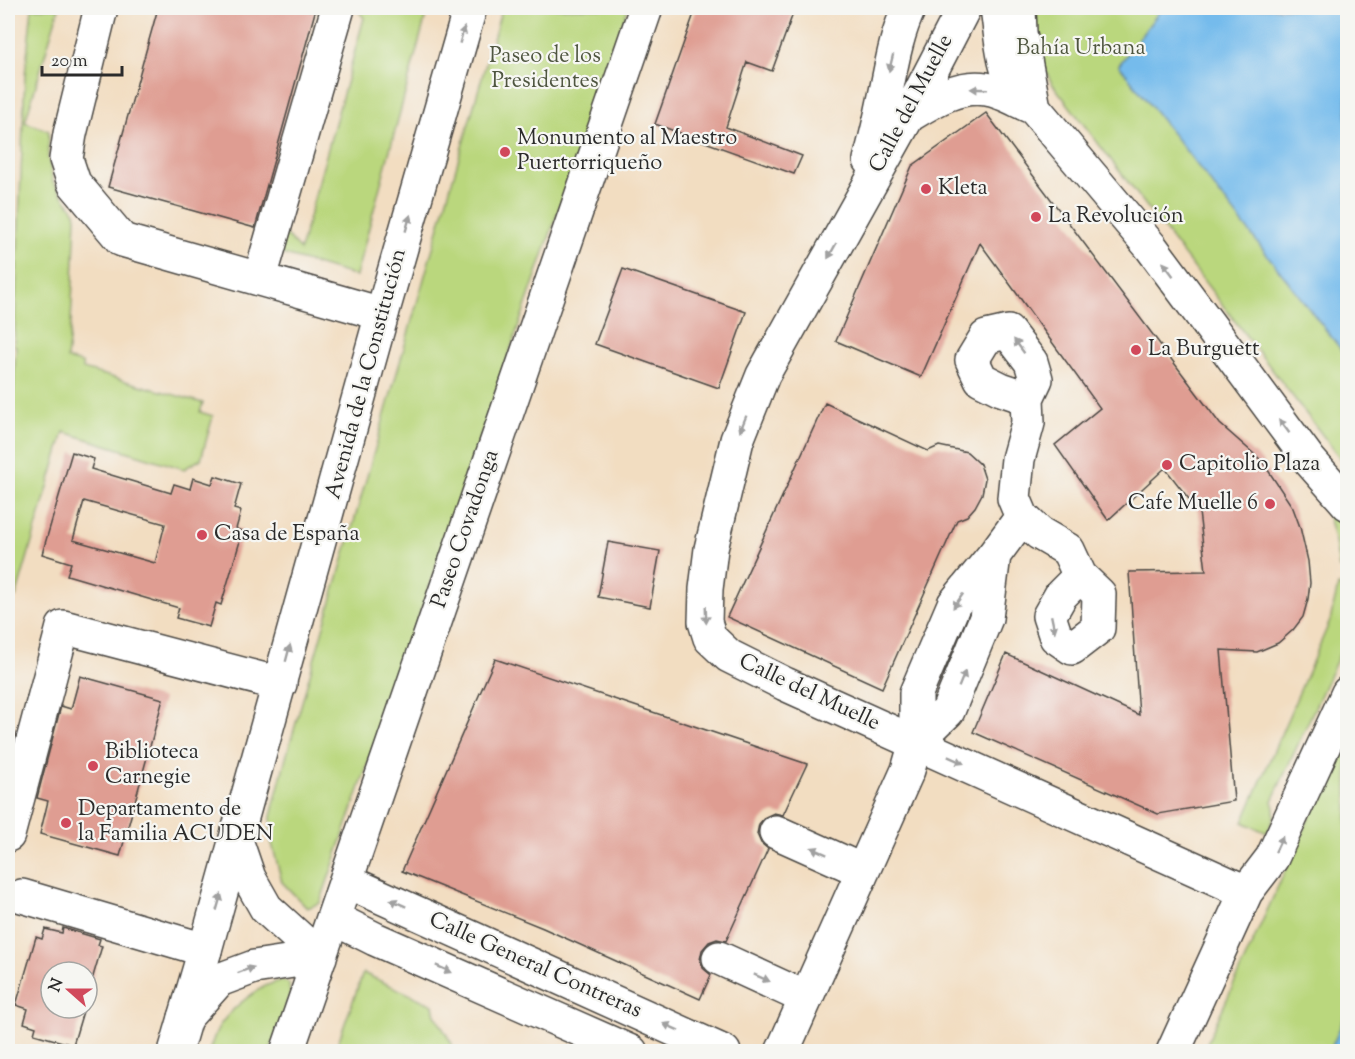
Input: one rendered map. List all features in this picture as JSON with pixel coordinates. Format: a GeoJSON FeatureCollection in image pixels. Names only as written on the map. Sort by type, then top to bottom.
{"type":"FeatureCollection","features":[{"type":"Feature","properties":{"kind":"main road"},"geometry":{"type":"LineString","coordinates":[[101,8],[66,159],[74,183],[122,240],[382,314]]}},
{"type":"Feature","properties":{"kind":"main road"},"geometry":{"type":"LineString","coordinates":[[260,278],[338,8]]}},
{"type":"Feature","properties":{"kind":"main road","name":"Avenida de la Constitución"},"geometry":{"type":"LineString","coordinates":[[175,1052],[470,8]]}},
{"type":"Feature","properties":{"kind":"main road","name":"Paseo Covadonga"},"geometry":{"type":"LineString","coordinates":[[287,1052],[646,8]]}},
{"type":"Feature","properties":{"kind":"main road","name":"Calle del Muelle"},"geometry":{"type":"LineString","coordinates":[[860,200],[884,101],[889,70],[900,27],[909,8]]}},
{"type":"Feature","properties":{"kind":"main road","name":"Calle del Muelle"},"geometry":{"type":"LineString","coordinates":[[964,8],[908,116],[763,375],[737,440],[711,549],[705,622],[710,638],[729,656],[785,684],[1246,892]]}},
{"type":"Feature","properties":{"kind":"main road"},"geometry":{"type":"LineString","coordinates":[[997,8],[1008,70],[1017,90],[1151,247],[1310,461],[1347,504]]}},
{"type":"Feature","properties":{"kind":"main road"},"geometry":{"type":"LineString","coordinates":[[1019,8],[1020,33],[1034,108]]}},
{"type":"Feature","properties":{"kind":"main road"},"geometry":{"type":"LineString","coordinates":[[908,116],[932,101],[958,90],[976,88],[988,89],[1034,108]]}},
{"type":"Feature","properties":{"kind":"main road"},"geometry":{"type":"LineString","coordinates":[[1027,398],[1028,423],[1018,459],[1014,498],[1022,517],[1039,533],[1068,550],[1080,576]]}},
{"type":"Feature","properties":{"kind":"main road"},"geometry":{"type":"LineString","coordinates":[[782,1052],[908,770],[916,742],[916,693],[954,604],[1022,517]]}},
{"type":"Feature","properties":{"kind":"main road"},"geometry":{"type":"LineString","coordinates":[[8,835],[63,627],[280,684]]}},
{"type":"Feature","properties":{"kind":"main road"},"geometry":{"type":"LineString","coordinates":[[1173,1052],[1246,892],[1272,858],[1347,693]]}},
{"type":"Feature","properties":{"kind":"main road"},"geometry":{"type":"LineString","coordinates":[[776,832],[863,871]]}},
{"type":"Feature","properties":{"kind":"main road"},"geometry":{"type":"LineString","coordinates":[[236,840],[249,878],[266,908],[320,957]]}},
{"type":"Feature","properties":{"kind":"main road","name":"Calle General Contreras"},"geometry":{"type":"LineString","coordinates":[[346,881],[724,1052]]}},
{"type":"Feature","properties":{"kind":"main road"},"geometry":{"type":"LineString","coordinates":[[22,896],[205,951]]}},
{"type":"Feature","properties":{"kind":"main road","name":"Calle General Contreras"},"geometry":{"type":"LineString","coordinates":[[333,918],[375,939],[632,1052]]}},
{"type":"Feature","properties":{"kind":"main road"},"geometry":{"type":"LineString","coordinates":[[185,1018],[219,980],[254,967],[320,957]]}},
{"type":"Feature","properties":{"kind":"main road"},"geometry":{"type":"LineString","coordinates":[[719,958],[806,998]]}},
{"type":"Feature","properties":{"kind":"green space"},"geometry":{"type":"Polygon","coordinates":[[[32,8],[59,8],[25,122],[49,131],[48,157],[53,182],[75,212],[71,322],[67,359],[82,363],[83,369],[203,403],[200,412],[213,416],[201,459],[184,469],[64,432],[16,597],[8,595],[8,484],[16,346],[14,345],[25,75],[32,8]]]}},
{"type":"Feature","properties":{"kind":"green space"},"geometry":{"type":"Polygon","coordinates":[[[356,8],[428,8],[356,276],[278,253],[284,233],[300,250],[364,18],[356,8]]]}},
{"type":"Feature","properties":{"kind":"green space","name":"Paseo de los Presidentes"},"geometry":{"type":"Polygon","coordinates":[[[502,8],[628,8],[320,903],[307,908],[282,882],[271,840],[271,816],[502,8]]]}},
{"type":"Feature","properties":{"kind":"green space","name":"Bahía Urbana"},"geometry":{"type":"Polygon","coordinates":[[[1034,8],[1162,8],[1119,65],[1347,357],[1347,467],[1051,82],[1040,56],[1034,8]]]}},
{"type":"Feature","properties":{"kind":"green space"},"geometry":{"type":"Polygon","coordinates":[[[1326,509],[1347,528],[1347,569],[1339,568],[1326,509]]]}},
{"type":"Feature","properties":{"kind":"green space"},"geometry":{"type":"Polygon","coordinates":[[[1338,586],[1347,587],[1347,642],[1345,642],[1272,801],[1274,817],[1267,833],[1243,822],[1330,621],[1338,586]]]}},
{"type":"Feature","properties":{"kind":"green space"},"geometry":{"type":"Polygon","coordinates":[[[1347,734],[1347,1012],[1330,1051],[1203,1052],[1347,734]]]}},
{"type":"Feature","properties":{"kind":"green space"},"geometry":{"type":"Polygon","coordinates":[[[363,973],[433,1005],[435,1015],[452,1044],[449,1051],[335,1051],[363,973]]]}},
{"type":"Feature","properties":{"kind":"green space"},"geometry":{"type":"Polygon","coordinates":[[[282,981],[289,983],[290,994],[270,1051],[209,1052],[218,1028],[232,1011],[256,991],[282,981]]]}},
{"type":"Feature","properties":{"kind":"water"},"geometry":{"type":"Polygon","coordinates":[[[1162,8],[1347,8],[1347,357],[1119,65],[1162,8]]]}},
{"type":"Feature","properties":{"kind":"water"},"geometry":{"type":"Polygon","coordinates":[[[1347,1012],[1347,1051],[1330,1051],[1347,1012]]]}},
{"type":"Feature","properties":{"kind":"building"},"geometry":{"type":"Polygon","coordinates":[[[158,8],[300,8],[315,12],[255,228],[108,187],[158,8]]]}},
{"type":"Feature","properties":{"kind":"building"},"geometry":{"type":"Polygon","coordinates":[[[696,8],[795,8],[772,71],[747,62],[726,127],[802,156],[794,174],[655,124],[696,8]]]}},
{"type":"Feature","properties":{"kind":"building","name":"Capitolio Plaza"},"geometry":{"type":"Polygon","coordinates":[[[986,113],[1220,424],[1262,461],[1293,508],[1300,527],[1308,561],[1310,583],[1303,617],[1293,630],[1278,643],[1257,652],[1221,650],[1234,801],[1158,814],[973,732],[1006,654],[1139,715],[1129,572],[1206,571],[1199,512],[1165,468],[1108,520],[1055,445],[1100,408],[980,243],[921,377],[836,341],[912,166],[986,113]]]}},
{"type":"Feature","properties":{"kind":"building"},"geometry":{"type":"Polygon","coordinates":[[[623,269],[746,312],[719,388],[595,344],[623,269]]]}},
{"type":"Feature","properties":{"kind":"building"},"geometry":{"type":"Polygon","coordinates":[[[825,403],[928,451],[939,446],[967,452],[980,464],[985,479],[982,494],[975,507],[967,516],[957,520],[882,688],[727,617],[825,403]]]}},
{"type":"Feature","properties":{"kind":"building","name":"Casa de España"},"geometry":{"type":"Polygon","coordinates":[[[72,452],[94,459],[91,469],[171,493],[174,484],[190,489],[193,478],[212,484],[215,476],[241,484],[234,509],[241,511],[236,529],[243,531],[221,605],[216,603],[209,627],[176,618],[179,608],[67,575],[71,563],[42,554],[72,452]],[[84,501],[73,540],[155,563],[165,524],[84,501]]]}},
{"type":"Feature","properties":{"kind":"building"},"geometry":{"type":"Polygon","coordinates":[[[608,542],[660,551],[650,607],[598,597],[608,542]]]}},
{"type":"Feature","properties":{"kind":"building"},"geometry":{"type":"Polygon","coordinates":[[[495,659],[807,764],[783,815],[774,813],[765,817],[759,824],[757,834],[761,843],[768,849],[726,941],[717,939],[709,942],[702,950],[700,960],[704,969],[711,975],[700,999],[543,928],[402,871],[495,659]]]}},
{"type":"Feature","properties":{"kind":"building","name":"Biblioteca Carnegie"},"geometry":{"type":"Polygon","coordinates":[[[80,676],[163,699],[120,856],[40,834],[48,801],[37,798],[61,706],[71,709],[80,676]]]}},
{"type":"Feature","properties":{"kind":"building"},"geometry":{"type":"Polygon","coordinates":[[[63,928],[100,939],[98,945],[102,946],[98,960],[39,960],[39,1020],[80,1020],[73,1045],[34,1034],[36,1027],[24,1023],[28,1009],[16,1005],[36,937],[42,939],[45,929],[62,933],[63,928]]]}},
{"type":"Feature","properties":{"kind":"place","name":"Monumento al Maestro Puertorriqueño"},"geometry":{"type":"Point","coordinates":[505,152]}},
{"type":"Feature","properties":{"kind":"place","name":"Kleta"},"geometry":{"type":"Point","coordinates":[926,189]}},
{"type":"Feature","properties":{"kind":"place","name":"La Revolución"},"geometry":{"type":"Point","coordinates":[1036,217]}},
{"type":"Feature","properties":{"kind":"place","name":"La Burguett"},"geometry":{"type":"Point","coordinates":[1136,350]}},
{"type":"Feature","properties":{"kind":"place","name":"Capitolio Plaza"},"geometry":{"type":"Point","coordinates":[1167,465]}},
{"type":"Feature","properties":{"kind":"place","name":"Cafe Muelle 6"},"geometry":{"type":"Point","coordinates":[1270,504]}},
{"type":"Feature","properties":{"kind":"place","name":"Casa de España"},"geometry":{"type":"Point","coordinates":[202,535]}},
{"type":"Feature","properties":{"kind":"place","name":"Biblioteca Carnegie"},"geometry":{"type":"Point","coordinates":[93,766]}},
{"type":"Feature","properties":{"kind":"place","name":"Departamento de la Familia ACUDEN"},"geometry":{"type":"Point","coordinates":[66,823]}}]}
